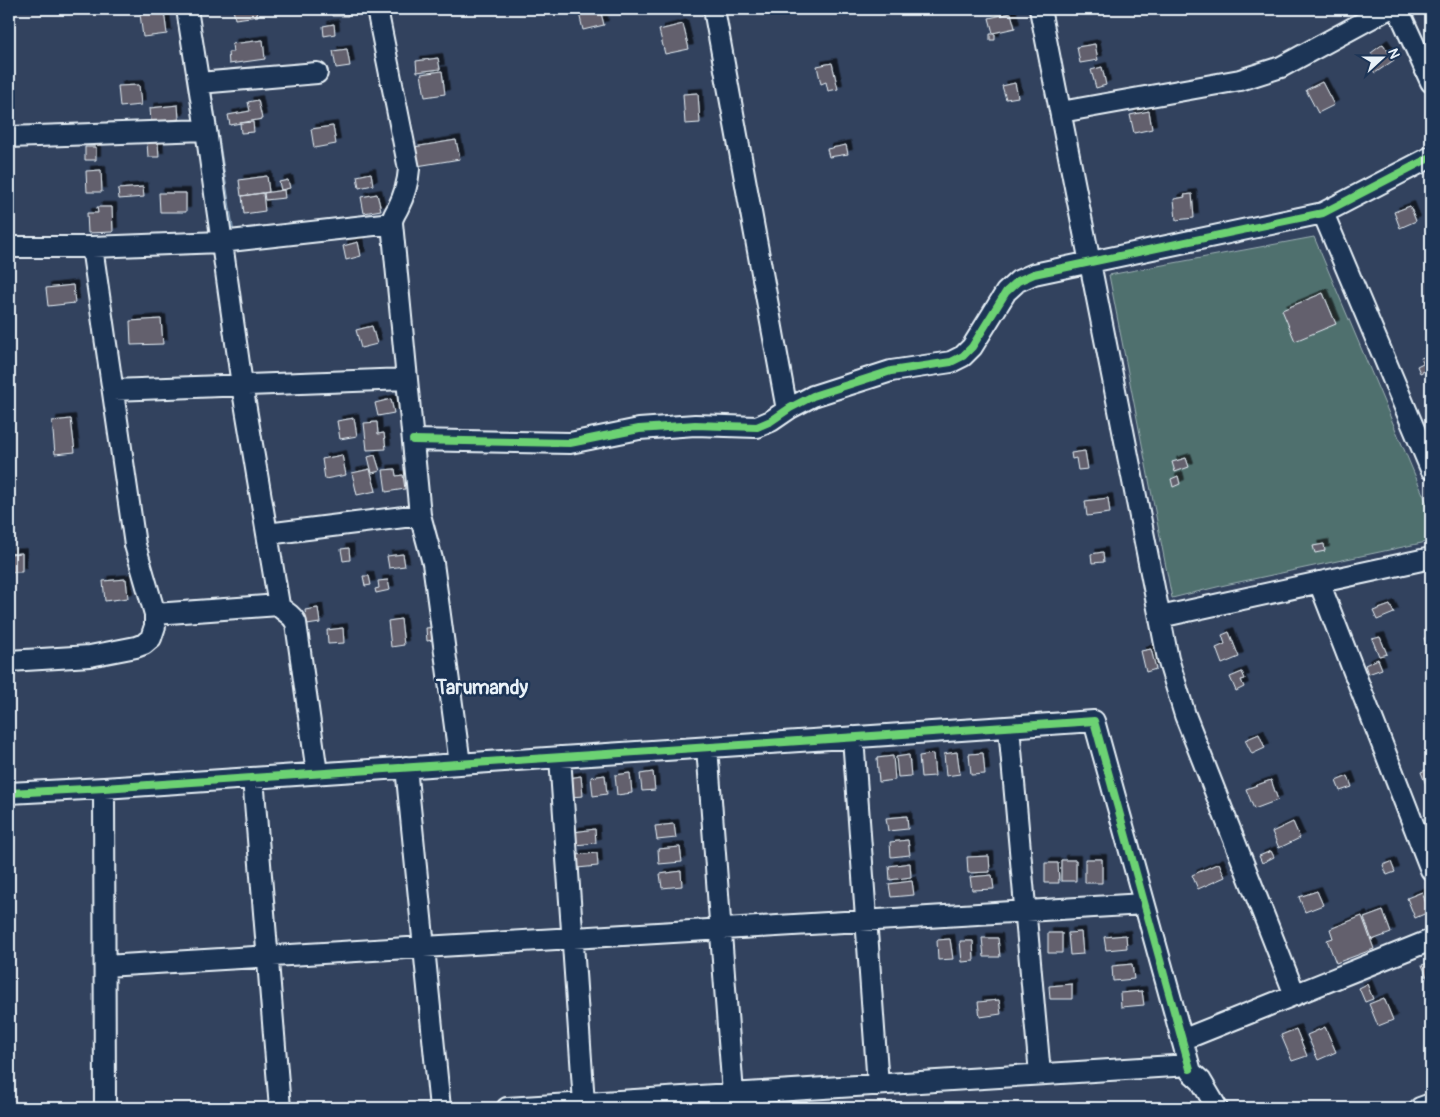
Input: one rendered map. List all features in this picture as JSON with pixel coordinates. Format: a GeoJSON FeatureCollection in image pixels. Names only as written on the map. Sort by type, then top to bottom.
{"type":"FeatureCollection","features":[{"type":"Feature","properties":{"kind":"street"},"geometry":{"type":"LineString","coordinates":[[186,9],[199,83],[242,385],[279,606],[296,623],[317,774]]}},
{"type":"Feature","properties":{"kind":"street"},"geometry":{"type":"LineString","coordinates":[[377,9],[409,169],[406,187],[392,218],[392,223],[420,515],[433,563],[460,764]]}},
{"type":"Feature","properties":{"kind":"street"},"geometry":{"type":"LineString","coordinates":[[714,9],[787,410]]}},
{"type":"Feature","properties":{"kind":"street"},"geometry":{"type":"LineString","coordinates":[[1040,9],[1168,659],[1185,715],[1295,994]]}},
{"type":"Feature","properties":{"kind":"street"},"geometry":{"type":"LineString","coordinates":[[1061,112],[1240,80],[1281,67],[1388,9]]}},
{"type":"Feature","properties":{"kind":"street"},"geometry":{"type":"LineString","coordinates":[[1398,9],[1431,82]]}},
{"type":"Feature","properties":{"kind":"street"},"geometry":{"type":"LineString","coordinates":[[199,83],[317,73]]}},
{"type":"Feature","properties":{"kind":"street"},"geometry":{"type":"LineString","coordinates":[[9,137],[206,130]]}},
{"type":"Feature","properties":{"kind":"street"},"geometry":{"type":"LineString","coordinates":[[413,440],[570,443],[639,429],[695,425],[757,427],[771,421],[813,396],[890,370],[951,362],[963,356],[972,348],[1006,292],[1018,282],[1034,274],[1323,213],[1431,157]]}},
{"type":"Feature","properties":{"kind":"street"},"geometry":{"type":"LineString","coordinates":[[1323,213],[1431,469]]}},
{"type":"Feature","properties":{"kind":"street"},"geometry":{"type":"LineString","coordinates":[[9,247],[92,247],[221,242],[392,223]]}},
{"type":"Feature","properties":{"kind":"street"},"geometry":{"type":"LineString","coordinates":[[9,661],[90,656],[144,644],[151,638],[155,626],[155,614],[135,545],[92,247]]}},
{"type":"Feature","properties":{"kind":"street"},"geometry":{"type":"LineString","coordinates":[[113,390],[406,379]]}},
{"type":"Feature","properties":{"kind":"street"},"geometry":{"type":"LineString","coordinates":[[267,534],[420,515]]}},
{"type":"Feature","properties":{"kind":"street"},"geometry":{"type":"LineString","coordinates":[[1160,617],[1431,558]]}},
{"type":"Feature","properties":{"kind":"street"},"geometry":{"type":"LineString","coordinates":[[1319,582],[1431,870]]}},
{"type":"Feature","properties":{"kind":"street"},"geometry":{"type":"LineString","coordinates":[[155,614],[279,606]]}},
{"type":"Feature","properties":{"kind":"street"},"geometry":{"type":"LineString","coordinates":[[9,793],[1094,721],[1190,1067],[1217,1108]]}},
{"type":"Feature","properties":{"kind":"street"},"geometry":{"type":"LineString","coordinates":[[1009,727],[1040,1074]]}},
{"type":"Feature","properties":{"kind":"street"},"geometry":{"type":"LineString","coordinates":[[853,737],[878,1085]]}},
{"type":"Feature","properties":{"kind":"street"},"geometry":{"type":"LineString","coordinates":[[708,747],[733,1094]]}},
{"type":"Feature","properties":{"kind":"street"},"geometry":{"type":"LineString","coordinates":[[560,757],[584,1103]]}},
{"type":"Feature","properties":{"kind":"street"},"geometry":{"type":"LineString","coordinates":[[406,767],[440,1108]]}},
{"type":"Feature","properties":{"kind":"street"},"geometry":{"type":"LineString","coordinates":[[253,778],[280,1108]]}},
{"type":"Feature","properties":{"kind":"street"},"geometry":{"type":"LineString","coordinates":[[104,788],[105,1108]]}},
{"type":"Feature","properties":{"kind":"street"},"geometry":{"type":"LineString","coordinates":[[104,966],[1144,904]]}},
{"type":"Feature","properties":{"kind":"street"},"geometry":{"type":"LineString","coordinates":[[1182,1040],[1431,940]]}},
{"type":"Feature","properties":{"kind":"street"},"geometry":{"type":"LineString","coordinates":[[507,1108],[1040,1074],[1190,1067]]}},
{"type":"Feature","properties":{"kind":"street"},"geometry":{"type":"LineString","coordinates":[[1420,1108],[1431,1104]]}},
{"type":"Feature","properties":{"kind":"green space"},"geometry":{"type":"Polygon","coordinates":[[[1314,237],[1431,513],[1431,541],[1172,598],[1109,275],[1314,237]]]}},
{"type":"Feature","properties":{"kind":"water"},"geometry":{"type":"Polygon","coordinates":[[[209,87],[211,87],[234,233],[232,233],[209,87]]]}},
{"type":"Feature","properties":{"kind":"building"},"geometry":{"type":"Polygon","coordinates":[[[233,9],[257,9],[258,16],[235,19],[233,9]]]}},
{"type":"Feature","properties":{"kind":"building"},"geometry":{"type":"Polygon","coordinates":[[[326,9],[348,9],[348,16],[332,16],[332,13],[326,13],[326,9]]]}},
{"type":"Feature","properties":{"kind":"building"},"geometry":{"type":"Polygon","coordinates":[[[578,9],[600,9],[604,25],[583,30],[578,9]]]}},
{"type":"Feature","properties":{"kind":"building"},"geometry":{"type":"Polygon","coordinates":[[[164,11],[167,34],[143,37],[140,14],[164,11]]]}},
{"type":"Feature","properties":{"kind":"building"},"geometry":{"type":"Polygon","coordinates":[[[1011,13],[1015,28],[993,33],[989,18],[1011,13]]]}},
{"type":"Feature","properties":{"kind":"building"},"geometry":{"type":"Polygon","coordinates":[[[334,24],[335,34],[324,36],[323,26],[334,24]]]}},
{"type":"Feature","properties":{"kind":"building"},"geometry":{"type":"Polygon","coordinates":[[[683,24],[689,49],[665,54],[659,30],[683,24]]]}},
{"type":"Feature","properties":{"kind":"building"},"geometry":{"type":"Polygon","coordinates":[[[990,34],[995,34],[995,40],[990,40],[990,34]]]}},
{"type":"Feature","properties":{"kind":"building"},"geometry":{"type":"Polygon","coordinates":[[[263,40],[265,59],[229,64],[228,52],[233,52],[232,44],[263,40]]]}},
{"type":"Feature","properties":{"kind":"building"},"geometry":{"type":"Polygon","coordinates":[[[1095,44],[1098,60],[1080,63],[1077,47],[1095,44]]]}},
{"type":"Feature","properties":{"kind":"building"},"geometry":{"type":"Polygon","coordinates":[[[1383,44],[1394,60],[1375,73],[1370,66],[1377,61],[1371,53],[1383,44]]]}},
{"type":"Feature","properties":{"kind":"building"},"geometry":{"type":"Polygon","coordinates":[[[347,49],[350,66],[336,68],[333,51],[347,49]]]}},
{"type":"Feature","properties":{"kind":"building"},"geometry":{"type":"Polygon","coordinates":[[[438,58],[440,69],[417,72],[416,61],[438,58]]]}},
{"type":"Feature","properties":{"kind":"building"},"geometry":{"type":"Polygon","coordinates":[[[832,63],[838,89],[828,91],[826,82],[821,84],[817,66],[832,63]]]}},
{"type":"Feature","properties":{"kind":"building"},"geometry":{"type":"Polygon","coordinates":[[[1102,67],[1106,85],[1096,88],[1091,70],[1102,67]]]}},
{"type":"Feature","properties":{"kind":"building"},"geometry":{"type":"Polygon","coordinates":[[[442,71],[445,94],[425,97],[421,74],[442,71]]]}},
{"type":"Feature","properties":{"kind":"building"},"geometry":{"type":"Polygon","coordinates":[[[1322,82],[1334,105],[1318,113],[1306,90],[1322,82]]]}},
{"type":"Feature","properties":{"kind":"building"},"geometry":{"type":"Polygon","coordinates":[[[1015,83],[1018,97],[1006,99],[1002,86],[1015,83]]]}},
{"type":"Feature","properties":{"kind":"building"},"geometry":{"type":"Polygon","coordinates":[[[139,85],[141,105],[120,107],[118,86],[139,85]]]}},
{"type":"Feature","properties":{"kind":"building"},"geometry":{"type":"Polygon","coordinates":[[[698,93],[700,123],[685,124],[683,94],[698,93]]]}},
{"type":"Feature","properties":{"kind":"building"},"geometry":{"type":"Polygon","coordinates":[[[258,100],[262,119],[230,125],[228,115],[250,111],[248,102],[258,100]]]}},
{"type":"Feature","properties":{"kind":"building"},"geometry":{"type":"Polygon","coordinates":[[[178,105],[179,119],[151,122],[150,108],[178,105]]]}},
{"type":"Feature","properties":{"kind":"building"},"geometry":{"type":"Polygon","coordinates":[[[1149,111],[1152,129],[1134,133],[1130,115],[1149,111]]]}},
{"type":"Feature","properties":{"kind":"building"},"geometry":{"type":"Polygon","coordinates":[[[253,122],[254,132],[241,133],[240,123],[253,122]]]}},
{"type":"Feature","properties":{"kind":"building"},"geometry":{"type":"Polygon","coordinates":[[[333,126],[336,144],[314,148],[311,129],[333,126]]]}},
{"type":"Feature","properties":{"kind":"building"},"geometry":{"type":"Polygon","coordinates":[[[456,140],[460,159],[417,166],[414,147],[456,140]]]}},
{"type":"Feature","properties":{"kind":"building"},"geometry":{"type":"Polygon","coordinates":[[[147,142],[158,142],[159,157],[148,157],[147,142]]]}},
{"type":"Feature","properties":{"kind":"building"},"geometry":{"type":"Polygon","coordinates":[[[846,145],[848,154],[829,157],[827,149],[846,145]]]}},
{"type":"Feature","properties":{"kind":"building"},"geometry":{"type":"Polygon","coordinates":[[[85,147],[96,147],[96,160],[85,160],[85,147]]]}},
{"type":"Feature","properties":{"kind":"building"},"geometry":{"type":"Polygon","coordinates":[[[101,170],[102,192],[87,192],[86,171],[101,170]]]}},
{"type":"Feature","properties":{"kind":"building"},"geometry":{"type":"Polygon","coordinates":[[[371,173],[373,185],[359,188],[357,176],[371,173]]]}},
{"type":"Feature","properties":{"kind":"building"},"geometry":{"type":"Polygon","coordinates":[[[267,176],[269,192],[241,196],[239,180],[267,176]]]}},
{"type":"Feature","properties":{"kind":"building"},"geometry":{"type":"Polygon","coordinates":[[[288,180],[290,188],[281,190],[279,182],[288,180]]]}},
{"type":"Feature","properties":{"kind":"building"},"geometry":{"type":"Polygon","coordinates":[[[143,187],[144,197],[119,199],[118,189],[143,187]]]}},
{"type":"Feature","properties":{"kind":"building"},"geometry":{"type":"Polygon","coordinates":[[[284,190],[285,198],[265,200],[264,193],[284,190]]]}},
{"type":"Feature","properties":{"kind":"building"},"geometry":{"type":"Polygon","coordinates":[[[159,193],[186,193],[186,212],[160,212],[159,193]]]}},
{"type":"Feature","properties":{"kind":"building"},"geometry":{"type":"Polygon","coordinates":[[[263,193],[265,211],[244,214],[242,196],[263,193]]]}},
{"type":"Feature","properties":{"kind":"building"},"geometry":{"type":"Polygon","coordinates":[[[377,194],[381,210],[364,213],[361,197],[377,194]]]}},
{"type":"Feature","properties":{"kind":"building"},"geometry":{"type":"Polygon","coordinates":[[[1192,194],[1194,218],[1176,220],[1174,199],[1192,194]]]}},
{"type":"Feature","properties":{"kind":"building"},"geometry":{"type":"Polygon","coordinates":[[[1410,206],[1416,221],[1400,228],[1394,212],[1410,206]]]}},
{"type":"Feature","properties":{"kind":"building"},"geometry":{"type":"Polygon","coordinates":[[[97,207],[112,207],[113,232],[88,233],[87,213],[98,213],[97,207]]]}},
{"type":"Feature","properties":{"kind":"building"},"geometry":{"type":"Polygon","coordinates":[[[358,242],[361,256],[346,260],[343,246],[358,242]]]}},
{"type":"Feature","properties":{"kind":"building"},"geometry":{"type":"Polygon","coordinates":[[[73,285],[75,303],[48,306],[46,288],[73,285]]]}},
{"type":"Feature","properties":{"kind":"building"},"geometry":{"type":"Polygon","coordinates":[[[1323,293],[1336,324],[1295,341],[1282,310],[1323,293]]]}},
{"type":"Feature","properties":{"kind":"building"},"geometry":{"type":"Polygon","coordinates":[[[161,319],[163,344],[131,345],[130,321],[161,319]]]}},
{"type":"Feature","properties":{"kind":"building"},"geometry":{"type":"Polygon","coordinates":[[[372,326],[377,344],[361,348],[356,330],[372,326]]]}},
{"type":"Feature","properties":{"kind":"building"},"geometry":{"type":"Polygon","coordinates":[[[1431,354],[1431,368],[1420,373],[1417,366],[1423,363],[1421,358],[1431,354]]]}},
{"type":"Feature","properties":{"kind":"building"},"geometry":{"type":"Polygon","coordinates":[[[391,399],[394,413],[378,416],[375,403],[391,399]]]}},
{"type":"Feature","properties":{"kind":"building"},"geometry":{"type":"Polygon","coordinates":[[[354,418],[357,436],[340,439],[337,421],[354,418]]]}},
{"type":"Feature","properties":{"kind":"building"},"geometry":{"type":"Polygon","coordinates":[[[71,419],[75,452],[55,454],[52,421],[71,419]]]}},
{"type":"Feature","properties":{"kind":"building"},"geometry":{"type":"Polygon","coordinates":[[[377,422],[378,434],[384,433],[386,449],[367,450],[364,423],[377,422]]]}},
{"type":"Feature","properties":{"kind":"building"},"geometry":{"type":"Polygon","coordinates":[[[1085,451],[1088,469],[1078,470],[1076,458],[1072,459],[1071,453],[1085,451]]]}},
{"type":"Feature","properties":{"kind":"building"},"geometry":{"type":"Polygon","coordinates":[[[342,455],[346,475],[325,479],[322,459],[342,455]]]}},
{"type":"Feature","properties":{"kind":"building"},"geometry":{"type":"Polygon","coordinates":[[[375,455],[380,471],[372,473],[368,457],[375,455]]]}},
{"type":"Feature","properties":{"kind":"building"},"geometry":{"type":"Polygon","coordinates":[[[1186,458],[1189,467],[1175,472],[1172,462],[1186,458]]]}},
{"type":"Feature","properties":{"kind":"building"},"geometry":{"type":"Polygon","coordinates":[[[370,469],[376,491],[357,495],[352,473],[370,469]]]}},
{"type":"Feature","properties":{"kind":"building"},"geometry":{"type":"Polygon","coordinates":[[[395,469],[396,476],[403,475],[405,489],[386,492],[383,470],[395,469]]]}},
{"type":"Feature","properties":{"kind":"building"},"geometry":{"type":"Polygon","coordinates":[[[1178,476],[1180,484],[1173,487],[1171,479],[1178,476]]]}},
{"type":"Feature","properties":{"kind":"building"},"geometry":{"type":"Polygon","coordinates":[[[1108,498],[1110,513],[1087,516],[1085,501],[1108,498]]]}},
{"type":"Feature","properties":{"kind":"building"},"geometry":{"type":"Polygon","coordinates":[[[1324,544],[1325,551],[1315,553],[1313,546],[1324,544]]]}},
{"type":"Feature","properties":{"kind":"building"},"geometry":{"type":"Polygon","coordinates":[[[349,548],[350,560],[343,561],[341,549],[349,548]]]}},
{"type":"Feature","properties":{"kind":"building"},"geometry":{"type":"Polygon","coordinates":[[[1103,552],[1104,562],[1092,563],[1091,554],[1103,552]]]}},
{"type":"Feature","properties":{"kind":"building"},"geometry":{"type":"Polygon","coordinates":[[[22,553],[22,572],[9,572],[9,554],[22,553]]]}},
{"type":"Feature","properties":{"kind":"building"},"geometry":{"type":"Polygon","coordinates":[[[403,554],[405,566],[389,568],[387,556],[403,554]]]}},
{"type":"Feature","properties":{"kind":"building"},"geometry":{"type":"Polygon","coordinates":[[[363,576],[369,576],[371,585],[365,586],[363,576]]]}},
{"type":"Feature","properties":{"kind":"building"},"geometry":{"type":"Polygon","coordinates":[[[126,579],[128,598],[105,601],[103,581],[126,579]]]}},
{"type":"Feature","properties":{"kind":"building"},"geometry":{"type":"Polygon","coordinates":[[[388,580],[390,590],[376,593],[375,589],[379,588],[378,581],[388,580]]]}},
{"type":"Feature","properties":{"kind":"building"},"geometry":{"type":"Polygon","coordinates":[[[1390,605],[1394,613],[1377,620],[1373,611],[1390,605]]]}},
{"type":"Feature","properties":{"kind":"building"},"geometry":{"type":"Polygon","coordinates":[[[318,608],[320,623],[307,625],[305,610],[318,608]]]}},
{"type":"Feature","properties":{"kind":"building"},"geometry":{"type":"Polygon","coordinates":[[[401,619],[404,645],[391,647],[388,621],[401,619]]]}},
{"type":"Feature","properties":{"kind":"building"},"geometry":{"type":"Polygon","coordinates":[[[436,627],[438,639],[427,641],[426,628],[436,627]]]}},
{"type":"Feature","properties":{"kind":"building"},"geometry":{"type":"Polygon","coordinates":[[[343,628],[344,643],[328,644],[327,630],[343,628]]]}},
{"type":"Feature","properties":{"kind":"building"},"geometry":{"type":"Polygon","coordinates":[[[1229,632],[1239,657],[1222,664],[1216,648],[1225,644],[1222,635],[1229,632]]]}},
{"type":"Feature","properties":{"kind":"building"},"geometry":{"type":"Polygon","coordinates":[[[1431,636],[1431,649],[1428,651],[1424,638],[1431,636]]]}},
{"type":"Feature","properties":{"kind":"building"},"geometry":{"type":"Polygon","coordinates":[[[1380,637],[1387,654],[1379,656],[1372,639],[1380,637]]]}},
{"type":"Feature","properties":{"kind":"building"},"geometry":{"type":"Polygon","coordinates":[[[1151,649],[1156,669],[1146,672],[1141,651],[1151,649]]]}},
{"type":"Feature","properties":{"kind":"building"},"geometry":{"type":"Polygon","coordinates":[[[1378,659],[1382,669],[1368,674],[1365,665],[1378,659]]]}},
{"type":"Feature","properties":{"kind":"building"},"geometry":{"type":"Polygon","coordinates":[[[1242,672],[1245,679],[1241,680],[1244,687],[1236,691],[1230,677],[1242,672]]]}},
{"type":"Feature","properties":{"kind":"building"},"geometry":{"type":"Polygon","coordinates":[[[1259,734],[1265,748],[1252,754],[1245,740],[1259,734]]]}},
{"type":"Feature","properties":{"kind":"building"},"geometry":{"type":"Polygon","coordinates":[[[957,752],[960,774],[946,776],[944,754],[957,752]]]}},
{"type":"Feature","properties":{"kind":"building"},"geometry":{"type":"Polygon","coordinates":[[[983,753],[985,774],[971,775],[969,754],[983,753]]]}},
{"type":"Feature","properties":{"kind":"building"},"geometry":{"type":"Polygon","coordinates":[[[933,754],[935,776],[921,777],[919,756],[933,754]]]}},
{"type":"Feature","properties":{"kind":"building"},"geometry":{"type":"Polygon","coordinates":[[[909,755],[911,776],[898,777],[896,757],[909,755]]]}},
{"type":"Feature","properties":{"kind":"building"},"geometry":{"type":"Polygon","coordinates":[[[893,756],[895,780],[879,782],[877,758],[893,756]]]}},
{"type":"Feature","properties":{"kind":"building"},"geometry":{"type":"Polygon","coordinates":[[[1431,768],[1431,789],[1428,790],[1421,772],[1431,768]]]}},
{"type":"Feature","properties":{"kind":"building"},"geometry":{"type":"Polygon","coordinates":[[[653,772],[655,790],[642,791],[640,774],[653,772]]]}},
{"type":"Feature","properties":{"kind":"building"},"geometry":{"type":"Polygon","coordinates":[[[630,773],[632,793],[617,795],[615,775],[630,773]]]}},
{"type":"Feature","properties":{"kind":"building"},"geometry":{"type":"Polygon","coordinates":[[[605,775],[607,794],[593,796],[591,777],[605,775]]]}},
{"type":"Feature","properties":{"kind":"building"},"geometry":{"type":"Polygon","coordinates":[[[581,776],[583,796],[571,797],[569,778],[581,776]]]}},
{"type":"Feature","properties":{"kind":"building"},"geometry":{"type":"Polygon","coordinates":[[[1348,776],[1352,787],[1340,791],[1336,781],[1348,776]]]}},
{"type":"Feature","properties":{"kind":"building"},"geometry":{"type":"Polygon","coordinates":[[[1271,780],[1278,800],[1254,809],[1246,789],[1271,780]]]}},
{"type":"Feature","properties":{"kind":"building"},"geometry":{"type":"Polygon","coordinates":[[[907,816],[908,829],[888,831],[886,818],[907,816]]]}},
{"type":"Feature","properties":{"kind":"building"},"geometry":{"type":"Polygon","coordinates":[[[1293,822],[1300,838],[1279,848],[1272,832],[1293,822]]]}},
{"type":"Feature","properties":{"kind":"building"},"geometry":{"type":"Polygon","coordinates":[[[674,824],[676,838],[657,840],[655,826],[674,824]]]}},
{"type":"Feature","properties":{"kind":"building"},"geometry":{"type":"Polygon","coordinates":[[[595,829],[596,843],[575,845],[574,832],[595,829]]]}},
{"type":"Feature","properties":{"kind":"building"},"geometry":{"type":"Polygon","coordinates":[[[908,840],[910,855],[891,857],[890,842],[908,840]]]}},
{"type":"Feature","properties":{"kind":"building"},"geometry":{"type":"Polygon","coordinates":[[[680,847],[682,862],[659,864],[658,849],[680,847]]]}},
{"type":"Feature","properties":{"kind":"building"},"geometry":{"type":"Polygon","coordinates":[[[1271,851],[1274,857],[1262,863],[1259,856],[1271,851]]]}},
{"type":"Feature","properties":{"kind":"building"},"geometry":{"type":"Polygon","coordinates":[[[597,853],[598,866],[577,868],[576,855],[597,853]]]}},
{"type":"Feature","properties":{"kind":"building"},"geometry":{"type":"Polygon","coordinates":[[[989,856],[990,872],[968,873],[967,857],[989,856]]]}},
{"type":"Feature","properties":{"kind":"building"},"geometry":{"type":"Polygon","coordinates":[[[1085,859],[1102,859],[1102,883],[1085,883],[1085,859]]]}},
{"type":"Feature","properties":{"kind":"building"},"geometry":{"type":"Polygon","coordinates":[[[1061,860],[1076,860],[1076,881],[1061,881],[1061,860]]]}},
{"type":"Feature","properties":{"kind":"building"},"geometry":{"type":"Polygon","coordinates":[[[1391,862],[1395,872],[1387,875],[1383,865],[1391,862]]]}},
{"type":"Feature","properties":{"kind":"building"},"geometry":{"type":"Polygon","coordinates":[[[910,863],[911,877],[890,880],[889,866],[910,863]]]}},
{"type":"Feature","properties":{"kind":"building"},"geometry":{"type":"Polygon","coordinates":[[[1045,863],[1058,863],[1059,883],[1045,883],[1045,863]]]}},
{"type":"Feature","properties":{"kind":"building"},"geometry":{"type":"Polygon","coordinates":[[[1219,863],[1225,877],[1198,889],[1192,875],[1219,863]]]}},
{"type":"Feature","properties":{"kind":"building"},"geometry":{"type":"Polygon","coordinates":[[[681,871],[682,886],[662,888],[660,874],[681,871]]]}},
{"type":"Feature","properties":{"kind":"building"},"geometry":{"type":"Polygon","coordinates":[[[992,875],[994,889],[972,890],[970,877],[992,875]]]}},
{"type":"Feature","properties":{"kind":"building"},"geometry":{"type":"Polygon","coordinates":[[[912,881],[914,895],[891,897],[889,884],[912,881]]]}},
{"type":"Feature","properties":{"kind":"building"},"geometry":{"type":"Polygon","coordinates":[[[1317,891],[1323,905],[1305,912],[1299,897],[1317,891]]]}},
{"type":"Feature","properties":{"kind":"building"},"geometry":{"type":"Polygon","coordinates":[[[1422,892],[1429,912],[1415,918],[1407,898],[1422,892]]]}},
{"type":"Feature","properties":{"kind":"building"},"geometry":{"type":"Polygon","coordinates":[[[1383,911],[1391,933],[1372,940],[1364,918],[1383,911]]]}},
{"type":"Feature","properties":{"kind":"building"},"geometry":{"type":"Polygon","coordinates":[[[1362,916],[1374,949],[1336,963],[1327,940],[1333,938],[1330,929],[1362,916]]]}},
{"type":"Feature","properties":{"kind":"building"},"geometry":{"type":"Polygon","coordinates":[[[1081,932],[1083,954],[1070,955],[1068,933],[1081,932]]]}},
{"type":"Feature","properties":{"kind":"building"},"geometry":{"type":"Polygon","coordinates":[[[1048,933],[1062,933],[1062,953],[1048,953],[1048,933]]]}},
{"type":"Feature","properties":{"kind":"building"},"geometry":{"type":"Polygon","coordinates":[[[1126,935],[1127,948],[1106,950],[1104,937],[1126,935]]]}},
{"type":"Feature","properties":{"kind":"building"},"geometry":{"type":"Polygon","coordinates":[[[982,938],[998,938],[1000,957],[984,957],[982,938]]]}},
{"type":"Feature","properties":{"kind":"building"},"geometry":{"type":"Polygon","coordinates":[[[950,939],[953,959],[938,960],[937,940],[950,939]]]}},
{"type":"Feature","properties":{"kind":"building"},"geometry":{"type":"Polygon","coordinates":[[[960,941],[973,941],[974,961],[962,962],[960,941]]]}},
{"type":"Feature","properties":{"kind":"building"},"geometry":{"type":"Polygon","coordinates":[[[1431,962],[1431,984],[1430,984],[1422,965],[1431,962]]]}},
{"type":"Feature","properties":{"kind":"building"},"geometry":{"type":"Polygon","coordinates":[[[1132,964],[1134,979],[1113,981],[1112,966],[1132,964]]]}},
{"type":"Feature","properties":{"kind":"building"},"geometry":{"type":"Polygon","coordinates":[[[1072,984],[1072,999],[1050,999],[1049,986],[1072,984]]]}},
{"type":"Feature","properties":{"kind":"building"},"geometry":{"type":"Polygon","coordinates":[[[1367,984],[1373,999],[1365,1002],[1359,988],[1367,984]]]}},
{"type":"Feature","properties":{"kind":"building"},"geometry":{"type":"Polygon","coordinates":[[[1142,991],[1144,1005],[1121,1007],[1120,993],[1142,991]]]}},
{"type":"Feature","properties":{"kind":"building"},"geometry":{"type":"Polygon","coordinates":[[[1384,998],[1393,1020],[1378,1026],[1369,1004],[1384,998]]]}},
{"type":"Feature","properties":{"kind":"building"},"geometry":{"type":"Polygon","coordinates":[[[999,1000],[1001,1014],[980,1017],[978,1002],[999,1000]]]}},
{"type":"Feature","properties":{"kind":"building"},"geometry":{"type":"Polygon","coordinates":[[[1325,1027],[1336,1052],[1318,1060],[1307,1035],[1325,1027]]]}},
{"type":"Feature","properties":{"kind":"building"},"geometry":{"type":"Polygon","coordinates":[[[1296,1029],[1307,1056],[1292,1061],[1281,1035],[1296,1029]]]}},
{"type":"Feature","properties":{"kind":"cycle path"},"geometry":{"type":"LineString","coordinates":[[413,440],[570,443],[639,429],[695,425],[757,427],[771,421],[813,396],[891,371],[951,362],[963,356],[972,347],[1006,292],[1018,281],[1034,274],[1323,213],[1431,157]]}},
{"type":"Feature","properties":{"kind":"cycle path"},"geometry":{"type":"LineString","coordinates":[[9,793],[1094,721],[1190,1069]]}},
{"type":"Feature","properties":{"kind":"district","name":"Tarumandy"},"geometry":{"type":"Point","coordinates":[482,687]}}]}
